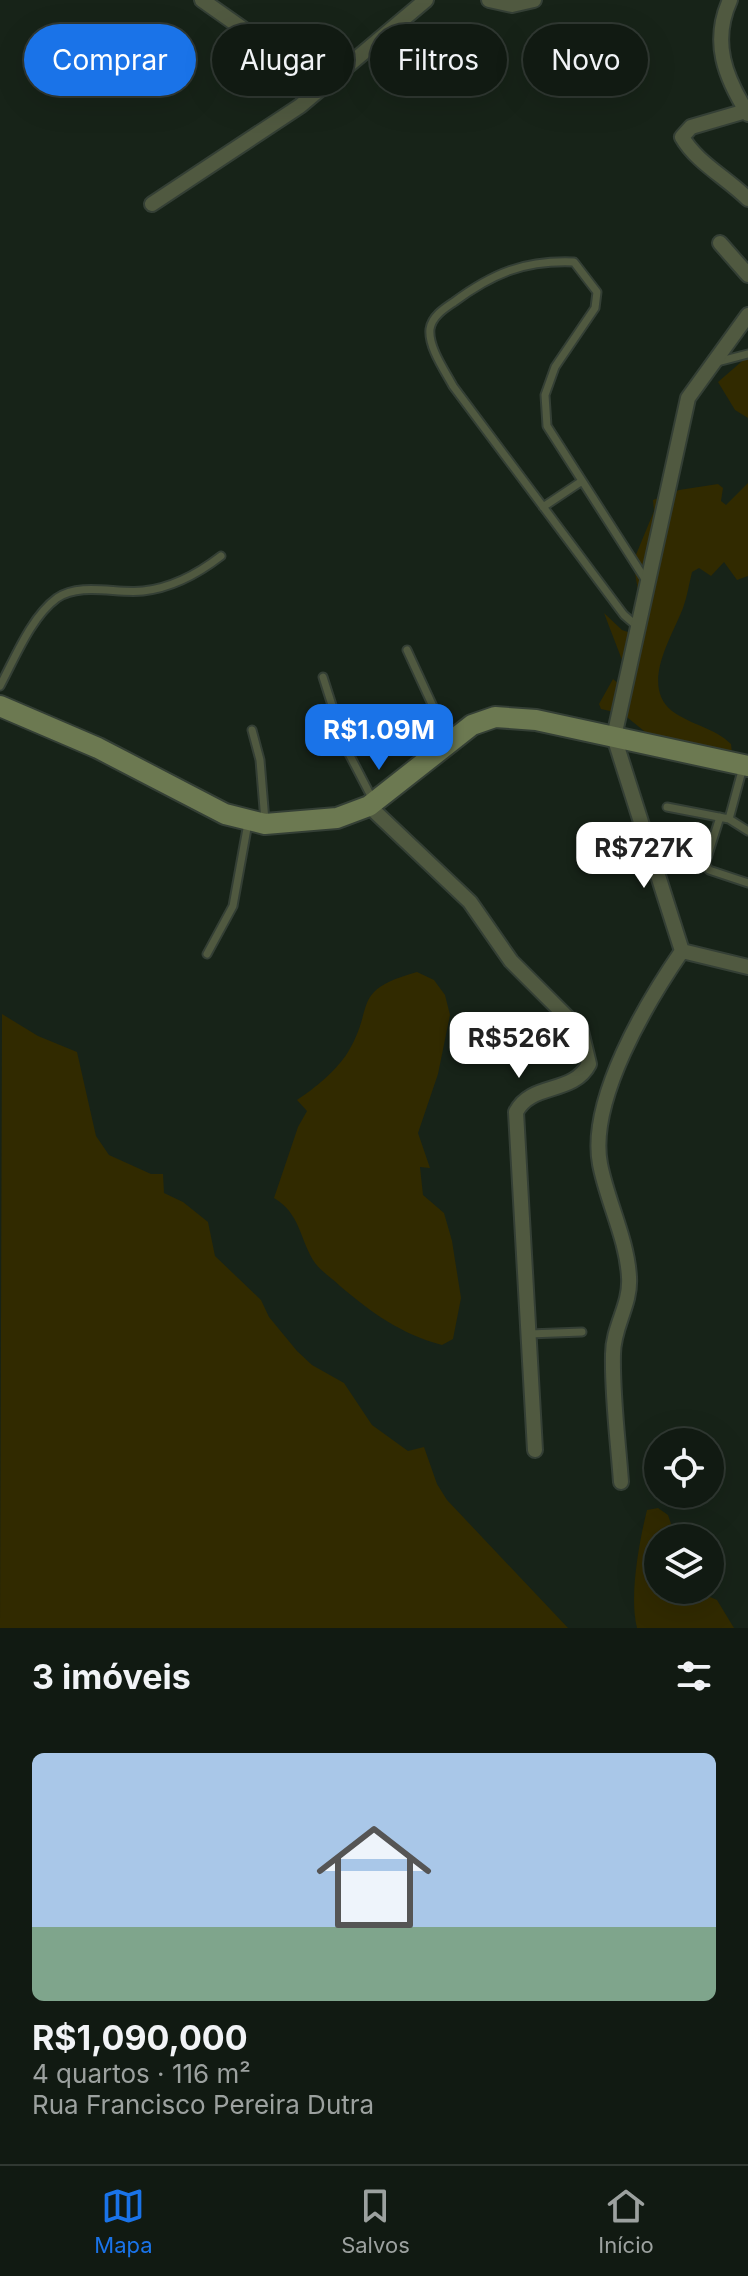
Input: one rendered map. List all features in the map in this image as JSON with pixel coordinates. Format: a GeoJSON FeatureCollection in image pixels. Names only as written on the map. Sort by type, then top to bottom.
{"type":"FeatureCollection","features":[{"type":"Feature","properties":{"kind":"main road"},"geometry":{"type":"LineString","coordinates":[[0,702],[98,748],[225,814],[257,822],[337,818],[372,804],[449,741],[472,725],[495,717],[536,720],[746,765]]}},
{"type":"Feature","properties":{"kind":"street"},"geometry":{"type":"LineString","coordinates":[[202,0],[236,24]]}},
{"type":"Feature","properties":{"kind":"street"},"geometry":{"type":"LineString","coordinates":[[354,61],[426,0]]}},
{"type":"Feature","properties":{"kind":"street"},"geometry":{"type":"LineString","coordinates":[[489,0],[512,5],[534,0]]}},
{"type":"Feature","properties":{"kind":"street"},"geometry":{"type":"LineString","coordinates":[[730,0],[721,19],[720,45],[727,79],[747,112],[691,127],[682,137],[707,165],[725,176],[748,199]]}},
{"type":"Feature","properties":{"kind":"street"},"geometry":{"type":"LineString","coordinates":[[152,204],[312,96]]}},
{"type":"Feature","properties":{"kind":"street"},"geometry":{"type":"LineString","coordinates":[[720,243],[748,275]]}},
{"type":"Feature","properties":{"kind":"street"},"geometry":{"type":"LineString","coordinates":[[682,951],[614,737],[688,398],[717,362],[748,315]]}},
{"type":"Feature","properties":{"kind":"street"},"geometry":{"type":"LineString","coordinates":[[372,804],[470,902],[511,961],[581,1031],[589,1051],[589,1064],[581,1076],[568,1085],[526,1098],[516,1112],[535,1450]]}},
{"type":"Feature","properties":{"kind":"street"},"geometry":{"type":"LineString","coordinates":[[682,951],[748,967]]}},
{"type":"Feature","properties":{"kind":"street"},"geometry":{"type":"LineString","coordinates":[[621,1482],[613,1354],[629,1295],[629,1274],[600,1164],[599,1129],[605,1104],[645,1005],[682,951]]}},
{"type":"Feature","properties":{"kind":"lane"},"geometry":{"type":"LineString","coordinates":[[638,627],[624,615],[453,386],[435,350],[430,329],[437,314],[480,282],[510,267],[540,260],[574,262],[597,292],[595,308],[555,367],[545,395],[547,426],[648,583]]}},
{"type":"Feature","properties":{"kind":"lane"},"geometry":{"type":"LineString","coordinates":[[717,362],[748,354]]}},
{"type":"Feature","properties":{"kind":"lane"},"geometry":{"type":"LineString","coordinates":[[543,507],[582,481]]}},
{"type":"Feature","properties":{"kind":"lane"},"geometry":{"type":"LineString","coordinates":[[0,702],[24,642],[56,599],[73,591],[143,591],[201,572],[221,556]]}},
{"type":"Feature","properties":{"kind":"lane"},"geometry":{"type":"LineString","coordinates":[[407,650],[449,741]]}},
{"type":"Feature","properties":{"kind":"lane"},"geometry":{"type":"LineString","coordinates":[[323,677],[345,746],[372,804]]}},
{"type":"Feature","properties":{"kind":"lane"},"geometry":{"type":"LineString","coordinates":[[207,954],[233,906],[257,822],[260,760],[252,730]]}},
{"type":"Feature","properties":{"kind":"lane"},"geometry":{"type":"LineString","coordinates":[[746,765],[705,864],[709,870],[748,883]]}},
{"type":"Feature","properties":{"kind":"lane"},"geometry":{"type":"LineString","coordinates":[[667,807],[724,818],[748,831]]}},
{"type":"Feature","properties":{"kind":"lane"},"geometry":{"type":"LineString","coordinates":[[528,1334],[582,1332]]}},
{"type":"Feature","properties":{"kind":"shaded area"},"geometry":{"type":"Polygon","coordinates":[[[748,356],[748,418],[735,410],[718,382],[748,356]]]}},
{"type":"Feature","properties":{"kind":"shaded area"},"geometry":{"type":"Polygon","coordinates":[[[748,483],[748,576],[737,580],[724,562],[711,576],[699,568],[692,572],[659,675],[663,700],[672,711],[725,739],[731,744],[732,753],[649,735],[623,714],[601,709],[599,704],[613,679],[619,684],[622,660],[604,613],[622,630],[631,633],[652,579],[638,590],[633,562],[654,511],[653,500],[679,490],[718,484],[723,488],[721,501],[726,505],[748,483]]]}},
{"type":"Feature","properties":{"kind":"shaded area"},"geometry":{"type":"Polygon","coordinates":[[[417,972],[434,980],[445,995],[450,1015],[438,1074],[418,1133],[430,1168],[420,1167],[423,1195],[444,1213],[461,1298],[453,1339],[442,1345],[388,1322],[326,1274],[313,1260],[294,1218],[274,1198],[298,1127],[307,1111],[297,1100],[325,1079],[343,1059],[373,994],[381,986],[417,972]]]}},
{"type":"Feature","properties":{"kind":"shaded area"},"geometry":{"type":"Polygon","coordinates":[[[2,1014],[38,1036],[77,1052],[96,1136],[109,1155],[151,1174],[163,1174],[164,1193],[183,1202],[208,1222],[215,1256],[261,1300],[269,1317],[297,1351],[312,1365],[344,1383],[372,1425],[408,1451],[424,1447],[437,1484],[447,1500],[568,1628],[0,1628],[2,1014]]]}},
{"type":"Feature","properties":{"kind":"shaded area"},"geometry":{"type":"Polygon","coordinates":[[[658,1508],[668,1515],[671,1524],[644,1524],[647,1510],[658,1508]]]}},
{"type":"Feature","properties":{"kind":"shaded area"},"geometry":{"type":"Polygon","coordinates":[[[644,1524],[644,1604],[719,1604],[734,1628],[637,1628],[634,1601],[644,1524]]]}}]}
